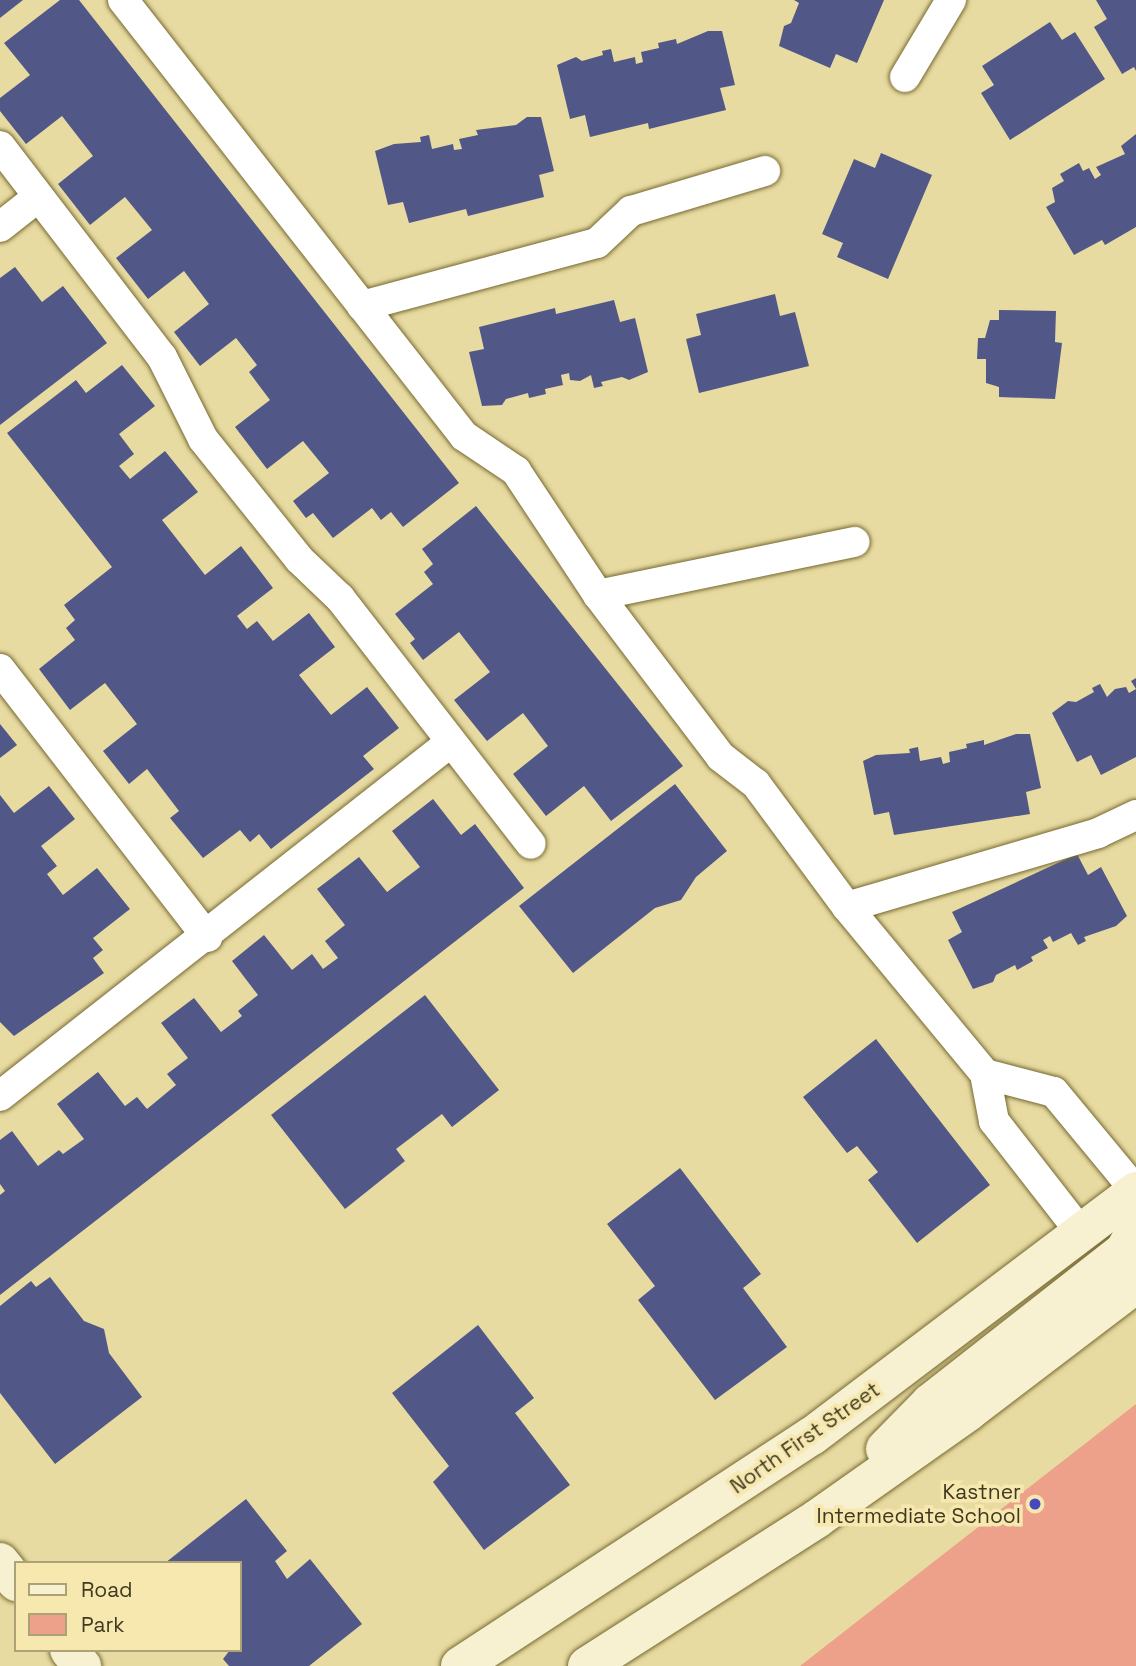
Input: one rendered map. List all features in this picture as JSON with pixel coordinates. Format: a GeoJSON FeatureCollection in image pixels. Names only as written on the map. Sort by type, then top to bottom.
{"type":"FeatureCollection","features":[{"type":"Feature","properties":{"kind":"main road","name":"North First Street"},"geometry":{"type":"LineString","coordinates":[[460,1666],[811,1436],[1136,1191]]}},
{"type":"Feature","properties":{"kind":"main road"},"geometry":{"type":"LineString","coordinates":[[818,1518],[930,1403],[1124,1251],[1136,1229]]}},
{"type":"Feature","properties":{"kind":"main road"},"geometry":{"type":"LineString","coordinates":[[587,1666],[818,1518],[968,1412],[1136,1284]]}},
{"type":"Feature","properties":{"kind":"main road"},"geometry":{"type":"LineString","coordinates":[[0,1562],[14,1580]]}},
{"type":"Feature","properties":{"kind":"main road"},"geometry":{"type":"LineString","coordinates":[[71,1652],[82,1666]]}},
{"type":"Feature","properties":{"kind":"street"},"geometry":{"type":"LineString","coordinates":[[905,77],[951,0]]}},
{"type":"Feature","properties":{"kind":"street"},"geometry":{"type":"LineString","coordinates":[[135,3],[362,306],[464,436],[516,471],[598,595],[721,757],[756,784],[847,907],[985,1074],[994,1121],[1082,1234]]}},
{"type":"Feature","properties":{"kind":"street"},"geometry":{"type":"LineString","coordinates":[[0,146],[162,357],[203,439],[299,559],[340,597],[531,844]]}},
{"type":"Feature","properties":{"kind":"street"},"geometry":{"type":"LineString","coordinates":[[362,306],[597,243],[631,211],[765,172]]}},
{"type":"Feature","properties":{"kind":"street"},"geometry":{"type":"LineString","coordinates":[[0,227],[38,197]]}},
{"type":"Feature","properties":{"kind":"street"},"geometry":{"type":"LineString","coordinates":[[598,595],[855,542]]}},
{"type":"Feature","properties":{"kind":"street"},"geometry":{"type":"LineString","coordinates":[[0,669],[207,937]]}},
{"type":"Feature","properties":{"kind":"street"},"geometry":{"type":"LineString","coordinates":[[0,1096],[207,937],[451,742]]}},
{"type":"Feature","properties":{"kind":"street"},"geometry":{"type":"LineString","coordinates":[[847,907],[1098,832],[1136,815]]}},
{"type":"Feature","properties":{"kind":"street"},"geometry":{"type":"LineString","coordinates":[[985,1074],[1054,1091],[1136,1191]]}},
{"type":"Feature","properties":{"kind":"green space","name":"Kastner Intermediate School"},"geometry":{"type":"Polygon","coordinates":[[[1136,1404],[1136,1666],[800,1666],[1136,1404]]]}},
{"type":"Feature","properties":{"kind":"building"},"geometry":{"type":"Polygon","coordinates":[[[0,0],[23,0],[0,18],[0,0]]]}},
{"type":"Feature","properties":{"kind":"building"},"geometry":{"type":"Polygon","coordinates":[[[60,0],[79,0],[459,483],[403,527],[391,512],[381,520],[372,508],[333,538],[313,513],[306,518],[293,501],[329,473],[303,441],[267,469],[235,427],[270,400],[249,372],[257,365],[236,338],[200,366],[174,332],[209,304],[184,271],[148,299],[116,258],[152,230],[125,197],[90,225],[58,184],[93,156],[62,116],[26,144],[0,111],[0,98],[30,75],[4,43],[60,0]]]}},
{"type":"Feature","properties":{"kind":"building"},"geometry":{"type":"Polygon","coordinates":[[[794,0],[884,0],[857,63],[836,54],[830,68],[779,46],[784,26],[791,23],[799,3],[794,0]]]}},
{"type":"Feature","properties":{"kind":"building"},"geometry":{"type":"Polygon","coordinates":[[[1096,0],[1136,0],[1136,71],[1134,67],[1122,74],[1094,27],[1107,19],[1096,0]]]}},
{"type":"Feature","properties":{"kind":"building"},"geometry":{"type":"Polygon","coordinates":[[[1050,22],[1062,40],[1075,32],[1105,79],[1010,140],[981,93],[994,85],[982,66],[1050,22]]]}},
{"type":"Feature","properties":{"kind":"building"},"geometry":{"type":"Polygon","coordinates":[[[708,31],[722,31],[735,85],[720,88],[726,110],[649,129],[648,123],[590,137],[585,115],[570,119],[557,65],[576,57],[582,61],[603,55],[602,51],[611,49],[614,62],[635,57],[636,64],[643,62],[641,52],[659,48],[658,43],[676,39],[677,44],[708,31]]]}},
{"type":"Feature","properties":{"kind":"building"},"geometry":{"type":"Polygon","coordinates":[[[527,117],[541,117],[554,171],[539,175],[544,197],[468,216],[466,209],[409,223],[403,202],[388,205],[375,151],[394,144],[421,142],[420,137],[429,135],[432,149],[453,144],[454,150],[462,149],[459,139],[478,135],[476,130],[516,125],[527,117]]]}},
{"type":"Feature","properties":{"kind":"building"},"geometry":{"type":"Polygon","coordinates":[[[1136,134],[1136,227],[1105,245],[1102,240],[1074,255],[1046,207],[1055,202],[1052,188],[1064,181],[1060,174],[1079,163],[1083,171],[1089,168],[1095,179],[1101,175],[1096,167],[1125,154],[1121,146],[1136,134]]]}},
{"type":"Feature","properties":{"kind":"building"},"geometry":{"type":"Polygon","coordinates":[[[881,153],[932,175],[888,279],[837,257],[843,243],[822,234],[854,159],[875,168],[881,153]]]}},
{"type":"Feature","properties":{"kind":"building"},"geometry":{"type":"Polygon","coordinates":[[[15,267],[42,302],[63,286],[107,343],[0,425],[0,278],[15,267]]]}},
{"type":"Feature","properties":{"kind":"building"},"geometry":{"type":"Polygon","coordinates":[[[775,294],[780,316],[795,312],[809,366],[699,393],[686,339],[701,335],[696,314],[775,294]]]}},
{"type":"Feature","properties":{"kind":"building"},"geometry":{"type":"Polygon","coordinates":[[[614,300],[620,322],[635,318],[648,372],[629,380],[622,377],[601,382],[603,386],[594,388],[591,375],[580,381],[570,380],[569,373],[561,375],[563,385],[545,389],[546,394],[529,398],[528,393],[506,399],[502,405],[482,406],[469,352],[484,349],[479,327],[555,308],[556,314],[614,300]]]}},
{"type":"Feature","properties":{"kind":"building"},"geometry":{"type":"Polygon","coordinates":[[[999,310],[1056,311],[1055,342],[1062,343],[1055,399],[999,397],[999,387],[986,383],[986,359],[977,359],[978,338],[985,338],[990,320],[999,320],[999,310]]]}},
{"type":"Feature","properties":{"kind":"building"},"geometry":{"type":"Polygon","coordinates":[[[122,365],[155,406],[119,434],[134,454],[119,466],[130,479],[165,451],[198,492],[162,520],[205,575],[241,546],[273,588],[237,616],[247,629],[257,621],[273,641],[309,613],[335,647],[299,675],[331,715],[367,687],[399,728],[363,756],[374,769],[271,849],[259,834],[250,842],[240,830],[203,858],[170,818],[179,811],[147,769],[129,784],[103,751],[137,724],[105,683],[70,710],[39,669],[75,640],[66,628],[75,620],[64,605],[112,567],[7,433],[76,380],[86,393],[122,365]]]}},
{"type":"Feature","properties":{"kind":"building"},"geometry":{"type":"Polygon","coordinates":[[[476,506],[683,766],[611,821],[584,786],[546,816],[513,774],[548,746],[523,713],[487,741],[454,700],[490,672],[459,632],[423,660],[410,643],[415,639],[395,614],[433,584],[424,572],[433,564],[422,549],[476,506]]]}},
{"type":"Feature","properties":{"kind":"building"},"geometry":{"type":"Polygon","coordinates":[[[1100,684],[1107,697],[1115,689],[1126,687],[1129,693],[1136,689],[1136,757],[1101,775],[1091,755],[1077,762],[1052,713],[1068,701],[1076,702],[1094,692],[1092,688],[1100,684]]]}},
{"type":"Feature","properties":{"kind":"building"},"geometry":{"type":"Polygon","coordinates":[[[0,724],[17,745],[0,758],[0,724]]]}},
{"type":"Feature","properties":{"kind":"building"},"geometry":{"type":"Polygon","coordinates":[[[1016,734],[1030,734],[1041,788],[1026,792],[1030,814],[894,835],[889,812],[874,815],[863,761],[876,755],[910,753],[909,749],[918,747],[920,761],[941,757],[943,764],[950,762],[949,752],[967,748],[966,744],[984,740],[984,745],[1016,734]]]}},
{"type":"Feature","properties":{"kind":"building"},"geometry":{"type":"Polygon","coordinates":[[[675,784],[727,851],[696,877],[681,900],[655,908],[573,973],[519,906],[675,784]]]}},
{"type":"Feature","properties":{"kind":"building"},"geometry":{"type":"Polygon","coordinates":[[[49,786],[75,819],[41,846],[57,866],[47,874],[63,895],[97,868],[130,909],[93,938],[103,950],[93,958],[104,973],[14,1036],[0,1022],[0,795],[14,813],[49,786]]]}},
{"type":"Feature","properties":{"kind":"building"},"geometry":{"type":"Polygon","coordinates":[[[433,799],[461,835],[475,824],[524,888],[0,1295],[0,1195],[5,1191],[0,1184],[0,1140],[12,1131],[38,1166],[59,1150],[63,1154],[84,1139],[57,1104],[98,1072],[125,1106],[137,1097],[147,1109],[176,1085],[167,1074],[188,1058],[161,1023],[194,998],[221,1032],[242,1016],[238,1011],[258,995],[232,961],[264,935],[292,970],[312,954],[323,969],[338,958],[325,941],[345,925],[317,889],[359,857],[387,892],[420,867],[392,831],[433,799]]]}},
{"type":"Feature","properties":{"kind":"building"},"geometry":{"type":"Polygon","coordinates":[[[1077,854],[1088,875],[1101,867],[1127,916],[1116,926],[1084,937],[1086,941],[1078,945],[1071,933],[1053,942],[1050,936],[1043,940],[1048,948],[1031,957],[1033,961],[1017,970],[1015,965],[996,975],[993,982],[973,989],[948,940],[962,932],[952,912],[1077,854]]]}},
{"type":"Feature","properties":{"kind":"building"},"geometry":{"type":"Polygon","coordinates":[[[425,995],[499,1090],[452,1127],[442,1114],[396,1149],[405,1161],[345,1209],[271,1115],[425,995]]]}},
{"type":"Feature","properties":{"kind":"building"},"geometry":{"type":"Polygon","coordinates":[[[876,1039],[990,1185],[917,1243],[868,1180],[878,1172],[857,1146],[847,1153],[803,1097],[876,1039]]]}},
{"type":"Feature","properties":{"kind":"building"},"geometry":{"type":"Polygon","coordinates":[[[680,1168],[761,1274],[743,1288],[787,1347],[715,1400],[638,1300],[655,1286],[607,1224],[680,1168]]]}},
{"type":"Feature","properties":{"kind":"building"},"geometry":{"type":"Polygon","coordinates":[[[50,1277],[84,1321],[104,1329],[109,1353],[142,1397],[55,1464],[0,1393],[0,1306],[31,1281],[36,1287],[50,1277]]]}},
{"type":"Feature","properties":{"kind":"building"},"geometry":{"type":"Polygon","coordinates":[[[478,1325],[534,1398],[515,1413],[570,1485],[484,1550],[433,1482],[449,1466],[392,1393],[478,1325]]]}},
{"type":"Feature","properties":{"kind":"building"},"geometry":{"type":"Polygon","coordinates":[[[246,1499],[287,1551],[275,1561],[287,1579],[310,1559],[362,1624],[309,1666],[229,1666],[223,1659],[228,1652],[242,1652],[242,1561],[168,1561],[246,1499]]]}},
{"type":"Feature","properties":{"kind":"place","name":"Kastner Intermediate School"},"geometry":{"type":"Point","coordinates":[1035,1504]}}]}
